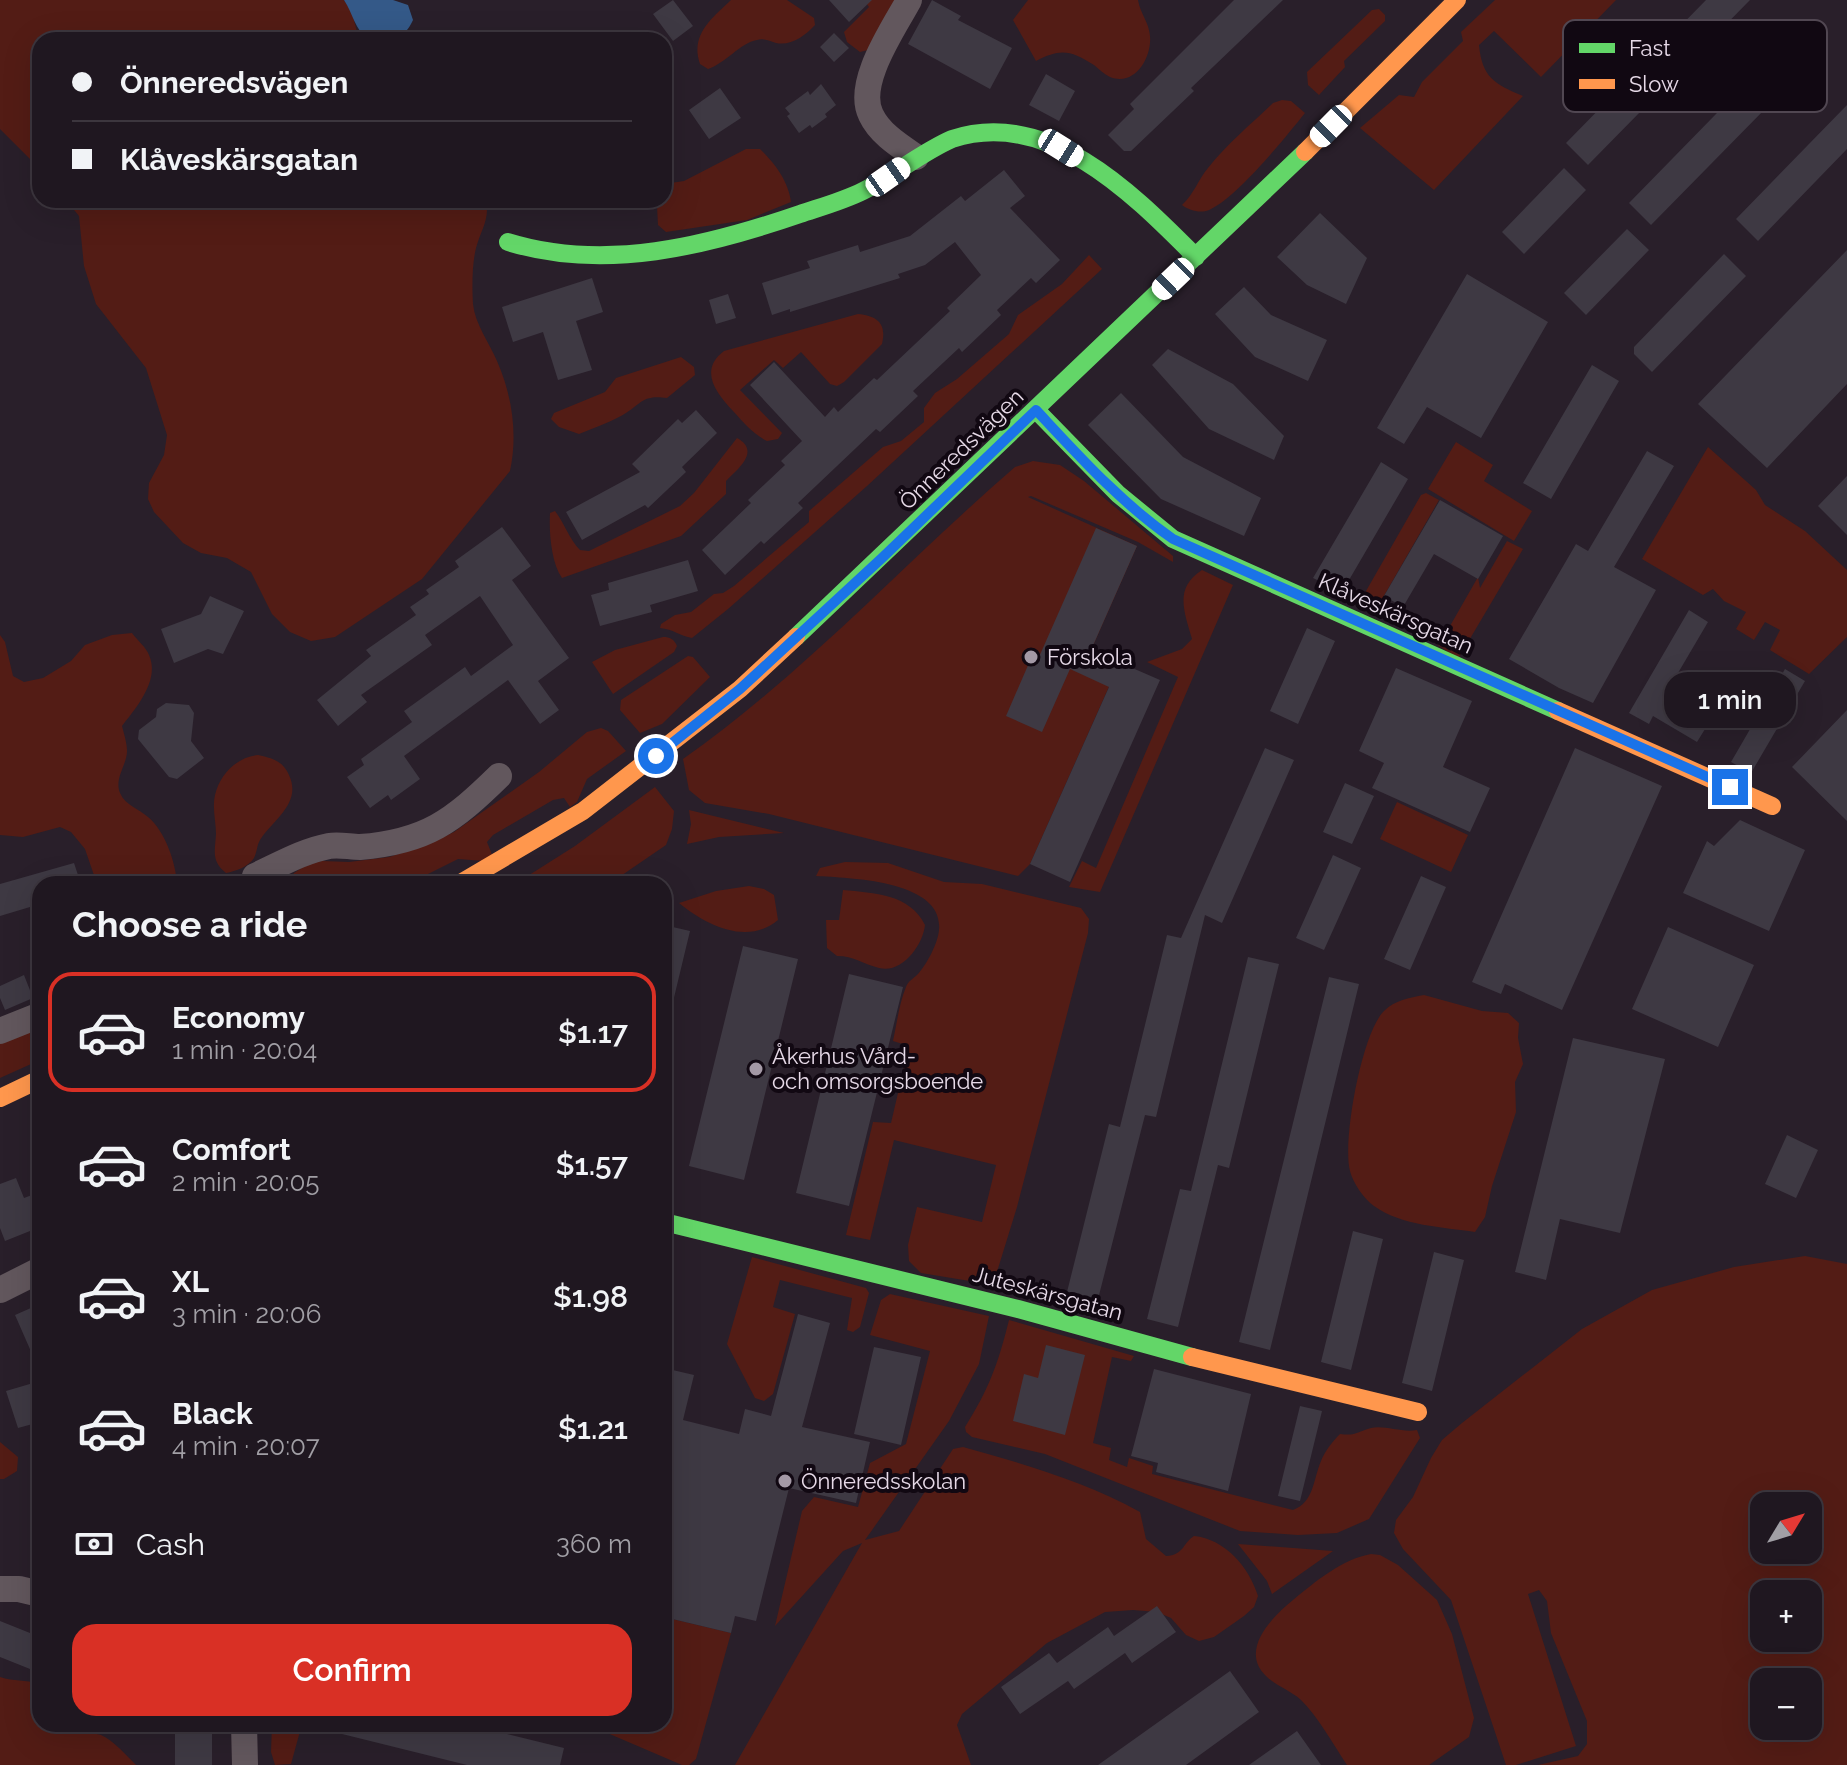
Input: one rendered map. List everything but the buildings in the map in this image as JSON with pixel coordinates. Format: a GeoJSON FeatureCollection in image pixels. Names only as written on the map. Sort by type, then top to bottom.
{"type":"FeatureCollection","features":[{"type":"Feature","properties":{"kind":"street"},"geometry":{"type":"LineString","coordinates":[[909,0],[870,77],[868,106],[871,116],[885,133],[916,157]]}},
{"type":"Feature","properties":{"kind":"street","name":"Önneredsvägen"},"geometry":{"type":"LineString","coordinates":[[473,876],[583,811],[724,703],[882,558],[1196,257],[1457,0]]}},
{"type":"Feature","properties":{"kind":"street"},"geometry":{"type":"LineString","coordinates":[[508,242],[521,247],[591,255],[639,255],[686,248],[767,226],[865,190],[916,157],[966,134],[987,130],[1028,134],[1061,148],[1145,206],[1196,257]]}},
{"type":"Feature","properties":{"kind":"street","name":"Klåveskärsgatan"},"geometry":{"type":"LineString","coordinates":[[1036,410],[1119,496],[1173,539],[1772,806]]}},
{"type":"Feature","properties":{"kind":"street"},"geometry":{"type":"LineString","coordinates":[[259,876],[305,852],[333,845],[358,847],[422,835],[448,822],[499,776]]}},
{"type":"Feature","properties":{"kind":"street"},"geometry":{"type":"LineString","coordinates":[[0,1031],[32,1018]]}},
{"type":"Feature","properties":{"kind":"street"},"geometry":{"type":"LineString","coordinates":[[0,1098],[32,1083]]}},
{"type":"Feature","properties":{"kind":"street","name":"Juteskärsgatan"},"geometry":{"type":"LineString","coordinates":[[672,1224],[1418,1412]]}},
{"type":"Feature","properties":{"kind":"street"},"geometry":{"type":"LineString","coordinates":[[0,1290],[32,1274]]}},
{"type":"Feature","properties":{"kind":"street"},"geometry":{"type":"LineString","coordinates":[[0,1589],[32,1592]]}},
{"type":"Feature","properties":{"kind":"street"},"geometry":{"type":"LineString","coordinates":[[244,1732],[245,1765]]}},
{"type":"Feature","properties":{"kind":"shaded area"},"geometry":{"type":"Polygon","coordinates":[[[0,0],[344,0],[352,12],[357,32],[32,32],[32,161],[0,129],[0,0]]]}},
{"type":"Feature","properties":{"kind":"shaded area"},"geometry":{"type":"Polygon","coordinates":[[[731,0],[787,0],[814,18],[815,25],[792,42],[776,43],[762,39],[751,42],[708,69],[700,64],[700,36],[731,0]]]}},
{"type":"Feature","properties":{"kind":"shaded area"},"geometry":{"type":"Polygon","coordinates":[[[864,0],[901,0],[872,49],[860,52],[847,42],[844,32],[869,7],[864,0]]]}},
{"type":"Feature","properties":{"kind":"shaded area"},"geometry":{"type":"Polygon","coordinates":[[[1028,0],[1138,0],[1150,36],[1145,61],[1134,74],[1119,79],[1065,52],[1036,61],[1013,20],[1028,0]]]}},
{"type":"Feature","properties":{"kind":"shaded area"},"geometry":{"type":"Polygon","coordinates":[[[1495,0],[1616,0],[1597,20],[1563,20],[1563,54],[1541,77],[1494,31],[1479,45],[1483,65],[1491,78],[1523,96],[1434,190],[1360,128],[1399,95],[1414,97],[1422,82],[1463,41],[1461,32],[1495,0]]]}},
{"type":"Feature","properties":{"kind":"shaded area"},"geometry":{"type":"Polygon","coordinates":[[[1379,9],[1385,15],[1385,21],[1344,61],[1345,67],[1319,95],[1308,85],[1307,72],[1372,10],[1379,9]]]}},
{"type":"Feature","properties":{"kind":"shaded area"},"geometry":{"type":"Polygon","coordinates":[[[1291,101],[1305,113],[1247,180],[1207,211],[1196,211],[1182,205],[1223,151],[1273,103],[1291,101]]]}},
{"type":"Feature","properties":{"kind":"shaded area"},"geometry":{"type":"Polygon","coordinates":[[[746,149],[760,149],[780,173],[791,202],[747,220],[666,232],[658,225],[657,208],[672,208],[672,183],[684,181],[746,149]]]}},
{"type":"Feature","properties":{"kind":"shaded area"},"geometry":{"type":"Polygon","coordinates":[[[72,208],[487,208],[474,261],[473,304],[510,401],[513,443],[510,471],[422,579],[335,637],[311,641],[290,632],[272,614],[251,572],[227,558],[201,553],[183,543],[154,512],[148,499],[149,483],[164,455],[167,435],[146,368],[96,304],[84,266],[79,216],[72,208]]]}},
{"type":"Feature","properties":{"kind":"shaded area"},"geometry":{"type":"Polygon","coordinates":[[[1089,255],[1102,269],[867,486],[728,609],[692,638],[660,628],[675,615],[691,612],[714,594],[723,593],[734,586],[809,522],[809,511],[883,447],[901,441],[924,422],[924,408],[935,393],[957,379],[1009,334],[1018,315],[1062,284],[1089,255]]]}},
{"type":"Feature","properties":{"kind":"shaded area"},"geometry":{"type":"Polygon","coordinates":[[[858,314],[879,322],[883,331],[882,344],[844,382],[837,386],[830,384],[801,352],[783,368],[774,360],[740,390],[782,433],[778,439],[767,441],[753,432],[726,404],[712,381],[712,366],[724,351],[858,314]]]}},
{"type":"Feature","properties":{"kind":"shaded area"},"geometry":{"type":"Polygon","coordinates":[[[681,357],[694,367],[695,375],[667,398],[646,399],[621,416],[579,434],[559,427],[551,419],[554,413],[605,392],[616,378],[681,357]]]}},
{"type":"Feature","properties":{"kind":"shaded area"},"geometry":{"type":"Polygon","coordinates":[[[737,438],[744,443],[747,454],[741,466],[726,481],[726,494],[681,536],[562,578],[553,555],[550,513],[555,511],[580,550],[589,551],[680,506],[737,438]]]}},
{"type":"Feature","properties":{"kind":"shaded area"},"geometry":{"type":"Polygon","coordinates":[[[1456,442],[1493,465],[1484,481],[1532,511],[1514,541],[1428,489],[1456,442]]]}},
{"type":"Feature","properties":{"kind":"shaded area"},"geometry":{"type":"Polygon","coordinates":[[[1708,447],[1756,490],[1765,505],[1805,531],[1847,570],[1847,637],[1809,674],[1770,650],[1780,630],[1765,622],[1754,640],[1736,629],[1746,612],[1724,601],[1713,589],[1703,595],[1642,559],[1708,447]]]}},
{"type":"Feature","properties":{"kind":"shaded area","name":"Förskola"},"geometry":{"type":"Polygon","coordinates":[[[1033,461],[1060,465],[1084,481],[1173,556],[1173,562],[1138,542],[1028,497],[1137,546],[1092,648],[1120,662],[1030,864],[1018,876],[769,814],[705,803],[689,790],[683,759],[812,655],[1015,467],[1033,461]]]}},
{"type":"Feature","properties":{"kind":"shaded area"},"geometry":{"type":"Polygon","coordinates":[[[1426,493],[1439,500],[1381,601],[1404,614],[1398,624],[1358,605],[1421,495],[1426,493]]]}},
{"type":"Feature","properties":{"kind":"shaded area"},"geometry":{"type":"Polygon","coordinates":[[[1507,541],[1523,549],[1458,659],[1418,631],[1428,624],[1446,633],[1478,577],[1480,588],[1507,541]]]}},
{"type":"Feature","properties":{"kind":"shaded area"},"geometry":{"type":"Polygon","coordinates":[[[1202,570],[1233,585],[1100,892],[1069,887],[1082,861],[1096,868],[1178,677],[1147,662],[1182,649],[1192,639],[1184,610],[1184,592],[1193,577],[1202,570]]]}},
{"type":"Feature","properties":{"kind":"shaded area"},"geometry":{"type":"Polygon","coordinates":[[[132,633],[148,652],[152,664],[145,693],[122,726],[127,751],[120,777],[120,793],[125,801],[160,830],[172,857],[176,876],[94,876],[85,849],[71,832],[60,827],[23,837],[0,835],[0,635],[5,642],[13,676],[24,682],[43,678],[71,661],[85,645],[112,635],[132,633]]]}},
{"type":"Feature","properties":{"kind":"shaded area"},"geometry":{"type":"Polygon","coordinates":[[[663,637],[675,642],[674,652],[613,694],[592,662],[615,650],[663,637]]]}},
{"type":"Feature","properties":{"kind":"shaded area"},"geometry":{"type":"Polygon","coordinates":[[[688,656],[693,657],[710,677],[662,724],[640,733],[620,710],[621,700],[688,656]]]}},
{"type":"Feature","properties":{"kind":"shaded area"},"geometry":{"type":"Polygon","coordinates":[[[601,728],[608,731],[626,751],[587,779],[577,802],[570,807],[564,798],[553,800],[493,835],[487,842],[493,857],[484,861],[458,859],[424,876],[292,876],[308,864],[389,857],[454,832],[539,772],[587,732],[601,728]]]}},
{"type":"Feature","properties":{"kind":"shaded area"},"geometry":{"type":"Polygon","coordinates":[[[258,755],[284,766],[292,785],[292,794],[285,810],[260,840],[251,861],[242,868],[226,873],[215,855],[215,795],[230,768],[243,759],[258,755]]]}},
{"type":"Feature","properties":{"kind":"shaded area"},"geometry":{"type":"Polygon","coordinates":[[[655,787],[674,811],[666,845],[621,876],[528,876],[575,846],[655,787]]]}},
{"type":"Feature","properties":{"kind":"shaded area"},"geometry":{"type":"Polygon","coordinates":[[[1397,802],[1468,835],[1451,872],[1380,839],[1397,802]]]}},
{"type":"Feature","properties":{"kind":"shaded area"},"geometry":{"type":"Polygon","coordinates":[[[689,810],[784,833],[719,837],[687,844],[691,824],[689,810]]]}},
{"type":"Feature","properties":{"kind":"shaded area"},"geometry":{"type":"Polygon","coordinates":[[[845,862],[888,863],[944,882],[982,884],[1081,908],[1089,919],[1088,933],[1017,1207],[996,1275],[982,1283],[921,1273],[909,1261],[908,1245],[917,1207],[982,1222],[996,1165],[894,1140],[870,1240],[846,1235],[873,1122],[891,1123],[909,1046],[893,1041],[902,1000],[908,983],[928,959],[939,930],[937,913],[927,901],[911,891],[871,881],[816,876],[820,868],[845,862]]]}},
{"type":"Feature","properties":{"kind":"shaded area"},"geometry":{"type":"Polygon","coordinates":[[[749,886],[774,895],[778,920],[766,928],[740,932],[727,930],[702,919],[679,903],[716,891],[749,886]]]}},
{"type":"Feature","properties":{"kind":"shaded area"},"geometry":{"type":"Polygon","coordinates":[[[843,890],[890,897],[910,907],[925,925],[920,941],[910,956],[896,967],[887,969],[837,956],[827,948],[826,920],[839,920],[843,890]]]}},
{"type":"Feature","properties":{"kind":"shaded area"},"geometry":{"type":"Polygon","coordinates":[[[1424,995],[1482,1011],[1508,1013],[1519,1023],[1518,1038],[1523,1064],[1515,1082],[1516,1112],[1485,1217],[1475,1232],[1423,1225],[1385,1213],[1363,1195],[1350,1171],[1351,1113],[1368,1041],[1388,1007],[1424,995]]]}},
{"type":"Feature","properties":{"kind":"shaded area"},"geometry":{"type":"Polygon","coordinates":[[[32,1030],[32,1064],[0,1078],[0,1043],[32,1030]]]}},
{"type":"Feature","properties":{"kind":"shaded area"},"geometry":{"type":"Polygon","coordinates":[[[1805,1256],[1847,1264],[1847,1765],[1538,1765],[1578,1756],[1587,1744],[1587,1721],[1551,1633],[1547,1601],[1539,1590],[1528,1594],[1576,1746],[1516,1765],[1506,1765],[1451,1600],[1403,1549],[1394,1533],[1396,1520],[1413,1497],[1442,1440],[1582,1329],[1652,1290],[1734,1267],[1805,1256]]]}},
{"type":"Feature","properties":{"kind":"shaded area"},"geometry":{"type":"Polygon","coordinates":[[[752,1257],[866,1288],[869,1293],[860,1327],[853,1332],[847,1330],[852,1298],[780,1280],[773,1307],[795,1314],[773,1394],[764,1401],[755,1398],[727,1344],[752,1257]]]}},
{"type":"Feature","properties":{"kind":"shaded area"},"geometry":{"type":"Polygon","coordinates":[[[890,1294],[989,1316],[979,1364],[949,1421],[865,1540],[899,1531],[953,1449],[963,1447],[1075,1482],[1140,1512],[1146,1539],[1166,1556],[1180,1551],[1194,1536],[1216,1543],[1242,1565],[1258,1596],[1254,1607],[1244,1616],[1214,1637],[1199,1641],[1186,1635],[1171,1618],[1157,1612],[1133,1610],[1105,1612],[1047,1643],[962,1714],[957,1725],[971,1765],[735,1765],[862,1543],[843,1551],[775,1626],[802,1511],[814,1497],[858,1507],[870,1463],[906,1444],[930,1351],[870,1335],[881,1300],[890,1294]]]}},
{"type":"Feature","properties":{"kind":"shaded area"},"geometry":{"type":"Polygon","coordinates":[[[1009,1320],[1134,1356],[1131,1361],[1112,1357],[1093,1443],[1111,1448],[1109,1460],[1127,1467],[1129,1458],[1153,1466],[1152,1474],[1293,1510],[1309,1496],[1323,1457],[1340,1434],[1382,1427],[1417,1430],[1420,1438],[1369,1519],[1337,1533],[1298,1535],[1240,1531],[1045,1454],[972,1437],[966,1432],[965,1427],[992,1376],[1009,1320]]]}},
{"type":"Feature","properties":{"kind":"shaded area"},"geometry":{"type":"Polygon","coordinates":[[[0,1442],[18,1457],[17,1471],[4,1479],[0,1479],[0,1442]]]}},
{"type":"Feature","properties":{"kind":"shaded area"},"geometry":{"type":"Polygon","coordinates":[[[1238,1544],[1333,1551],[1272,1594],[1267,1581],[1238,1544]]]}},
{"type":"Feature","properties":{"kind":"shaded area"},"geometry":{"type":"Polygon","coordinates":[[[1371,1554],[1380,1555],[1398,1565],[1437,1600],[1452,1634],[1474,1718],[1469,1737],[1429,1765],[1347,1765],[1308,1707],[1266,1676],[1256,1656],[1257,1645],[1276,1615],[1329,1572],[1371,1554]]]}},
{"type":"Feature","properties":{"kind":"shaded area"},"geometry":{"type":"Polygon","coordinates":[[[672,1619],[731,1633],[696,1759],[689,1765],[682,1765],[605,1732],[672,1732],[672,1619]]]}},
{"type":"Feature","properties":{"kind":"shaded area"},"geometry":{"type":"Polygon","coordinates":[[[0,1677],[32,1683],[32,1732],[101,1735],[136,1765],[0,1765],[0,1677]]]}},
{"type":"Feature","properties":{"kind":"shaded area"},"geometry":{"type":"Polygon","coordinates":[[[272,1732],[300,1732],[291,1764],[275,1765],[271,1752],[272,1732]]]}},
{"type":"Feature","properties":{"kind":"water"},"geometry":{"type":"Polygon","coordinates":[[[344,0],[393,0],[408,5],[413,20],[405,32],[361,32],[344,0]]]}},
{"type":"Feature","properties":{"kind":"traffic: fast"},"geometry":{"type":"LineString","coordinates":[[508,242],[581,255],[618,255],[692,245],[765,226],[840,201],[874,185],[952,139],[988,132],[1022,135],[1055,146],[1087,163],[1145,208],[1196,257]]}},
{"type":"Feature","properties":{"kind":"traffic: fast"},"geometry":{"type":"LineString","coordinates":[[796,637],[1305,152]]}},
{"type":"Feature","properties":{"kind":"traffic: fast"},"geometry":{"type":"LineString","coordinates":[[1036,410],[1118,494],[1173,539],[1558,711]]}},
{"type":"Feature","properties":{"kind":"traffic: fast"},"geometry":{"type":"LineString","coordinates":[[672,1224],[1018,1309],[1192,1357]]}},
{"type":"Feature","properties":{"kind":"traffic: slow"},"geometry":{"type":"LineString","coordinates":[[1305,152],[1457,0]]}},
{"type":"Feature","properties":{"kind":"traffic: slow"},"geometry":{"type":"LineString","coordinates":[[473,876],[583,811],[740,689],[796,637]]}},
{"type":"Feature","properties":{"kind":"traffic: slow"},"geometry":{"type":"LineString","coordinates":[[1558,711],[1772,806]]}},
{"type":"Feature","properties":{"kind":"traffic: slow"},"geometry":{"type":"LineString","coordinates":[[0,1098],[32,1083]]}},
{"type":"Feature","properties":{"kind":"traffic: slow"},"geometry":{"type":"LineString","coordinates":[[1192,1357],[1418,1412]]}},
{"type":"Feature","properties":{"kind":"place","name":"Förskola"},"geometry":{"type":"Point","coordinates":[1031,657]}},
{"type":"Feature","properties":{"kind":"place","name":"Åkerhus Vård- och omsorgsboende"},"geometry":{"type":"Point","coordinates":[756,1069]}},
{"type":"Feature","properties":{"kind":"place","name":"Önneredsskolan"},"geometry":{"type":"Point","coordinates":[785,1481]}},
{"type":"Feature","properties":{"kind":"route"},"geometry":{"type":"LineString","coordinates":[[656,756],[740,689],[1036,410],[1119,496],[1173,539],[1730,787]]}}]}
